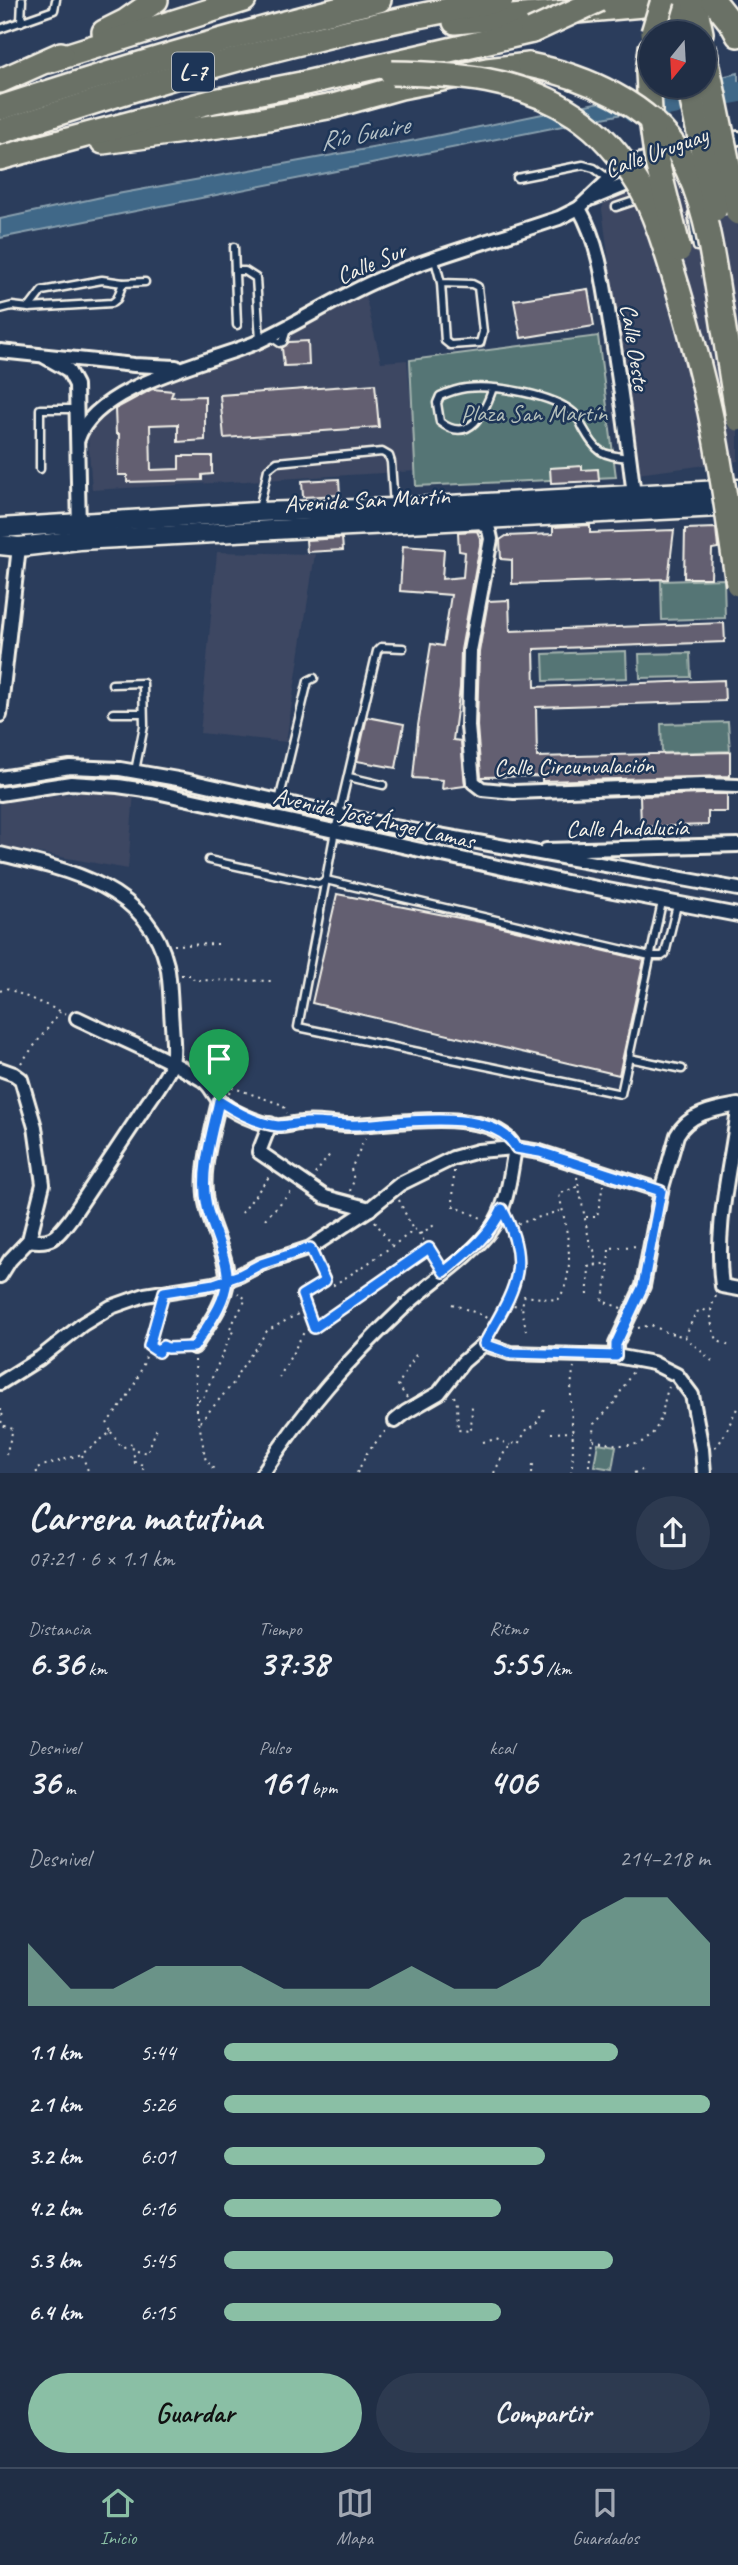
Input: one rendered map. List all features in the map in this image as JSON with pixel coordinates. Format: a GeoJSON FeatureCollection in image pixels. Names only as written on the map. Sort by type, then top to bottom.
{"type":"FeatureCollection","features":[{"type":"Feature","properties":{"kind":"highway"},"geometry":{"type":"LineString","coordinates":[[50,61],[126,21],[156,0]]}},
{"type":"Feature","properties":{"kind":"highway"},"geometry":{"type":"LineString","coordinates":[[126,21],[191,0]]}},
{"type":"Feature","properties":{"kind":"highway"},"geometry":{"type":"LineString","coordinates":[[0,81],[50,61],[244,0]]}},
{"type":"Feature","properties":{"kind":"highway","name":"L-7"},"geometry":{"type":"LineString","coordinates":[[0,132],[224,63],[389,22],[501,0]]}},
{"type":"Feature","properties":{"kind":"highway"},"geometry":{"type":"LineString","coordinates":[[0,158],[214,101],[390,68],[532,31],[598,0]]}},
{"type":"Feature","properties":{"kind":"highway"},"geometry":{"type":"LineString","coordinates":[[389,22],[426,25],[643,5],[664,0]]}},
{"type":"Feature","properties":{"kind":"highway"},"geometry":{"type":"LineString","coordinates":[[657,21],[664,0]]}},
{"type":"Feature","properties":{"kind":"highway"},"geometry":{"type":"LineString","coordinates":[[672,0],[676,21]]}},
{"type":"Feature","properties":{"kind":"highway"},"geometry":{"type":"LineString","coordinates":[[694,0],[698,21]]}},
{"type":"Feature","properties":{"kind":"highway"},"geometry":{"type":"LineString","coordinates":[[713,0],[738,35]]}},
{"type":"Feature","properties":{"kind":"highway","name":"L-7"},"geometry":{"type":"LineString","coordinates":[[0,108],[126,67],[369,1]]}},
{"type":"Feature","properties":{"kind":"highway"},"geometry":{"type":"LineString","coordinates":[[65,139],[106,142],[247,122],[333,106],[401,87],[487,70],[529,65],[564,72],[597,85],[654,124],[679,153],[692,182],[709,233],[738,420]]}},
{"type":"Feature","properties":{"kind":"highway"},"geometry":{"type":"LineString","coordinates":[[390,68],[491,79],[517,88],[575,115],[610,145],[639,186],[665,246],[710,413]]}},
{"type":"Feature","properties":{"kind":"highway"},"geometry":{"type":"LineString","coordinates":[[648,98],[657,162],[706,359],[736,499]]}},
{"type":"Feature","properties":{"kind":"highway"},"geometry":{"type":"LineString","coordinates":[[691,98],[738,322]]}},
{"type":"Feature","properties":{"kind":"highway"},"geometry":{"type":"LineString","coordinates":[[715,98],[738,211]]}},
{"type":"Feature","properties":{"kind":"highway"},"geometry":{"type":"LineString","coordinates":[[706,359],[710,413],[738,584]]}},
{"type":"Feature","properties":{"kind":"main road","name":"Avenida San Martín"},"geometry":{"type":"LineString","coordinates":[[5,538],[258,512],[394,508],[634,495],[736,499]]}},
{"type":"Feature","properties":{"kind":"main road","name":"Avenida San Martín"},"geometry":{"type":"LineString","coordinates":[[79,532],[478,518],[736,499]]}},
{"type":"Feature","properties":{"kind":"street","name":"Calle Uruguay"},"geometry":{"type":"LineString","coordinates":[[584,204],[609,179],[632,163],[649,156],[738,138]]}},
{"type":"Feature","properties":{"kind":"street","name":"Calle Uruguay"},"geometry":{"type":"LineString","coordinates":[[584,204],[697,156],[738,147]]}},
{"type":"Feature","properties":{"kind":"street","name":"Calle Sur"},"geometry":{"type":"LineString","coordinates":[[78,439],[85,423],[111,402],[145,382],[265,338],[370,283],[559,218],[584,204]]}},
{"type":"Feature","properties":{"kind":"street","name":"Calle Oeste"},"geometry":{"type":"LineString","coordinates":[[584,204],[604,283],[634,495]]}},
{"type":"Feature","properties":{"kind":"street","name":"Calle Sur"},"geometry":{"type":"LineString","coordinates":[[0,351],[183,368]]}},
{"type":"Feature","properties":{"kind":"street"},"geometry":{"type":"LineString","coordinates":[[45,356],[58,362],[74,379],[77,391],[79,532]]}},
{"type":"Feature","properties":{"kind":"street"},"geometry":{"type":"LineString","coordinates":[[736,499],[729,514],[738,579]]}},
{"type":"Feature","properties":{"kind":"street","name":"Calle Circunvalación"},"geometry":{"type":"LineString","coordinates":[[478,518],[489,530],[491,539],[470,652],[468,726],[473,782],[482,789],[514,792],[738,786]]}},
{"type":"Feature","properties":{"kind":"street"},"geometry":{"type":"LineString","coordinates":[[0,715],[5,538]]}},
{"type":"Feature","properties":{"kind":"street","name":"Avenida José Ángel Lamas"},"geometry":{"type":"LineString","coordinates":[[0,778],[70,767],[135,771],[395,827],[738,889]]}},
{"type":"Feature","properties":{"kind":"street","name":"Avenida José Ángel Lamas"},"geometry":{"type":"LineString","coordinates":[[0,794],[71,783],[118,786],[185,797],[662,902],[738,915]]}},
{"type":"Feature","properties":{"kind":"street","name":"Calle Andalucía"},"geometry":{"type":"LineString","coordinates":[[517,850],[738,845]]}},
{"type":"Feature","properties":{"kind":"street"},"geometry":{"type":"LineString","coordinates":[[0,854],[51,866],[96,882],[125,900],[141,914],[161,946],[169,975],[172,1064],[71,1218],[51,1240],[29,1240]]}},
{"type":"Feature","properties":{"kind":"street"},"geometry":{"type":"LineString","coordinates":[[77,1018],[209,1085],[222,1103],[231,1109],[270,1124],[428,1121],[484,1125],[506,1134],[516,1148],[502,1209],[494,1224],[478,1244],[376,1333],[339,1371],[263,1473]]}},
{"type":"Feature","properties":{"kind":"street"},"geometry":{"type":"LineString","coordinates":[[0,1069],[21,1079],[30,1103],[43,1172],[43,1184],[29,1240],[0,1276]]}},
{"type":"Feature","properties":{"kind":"street"},"geometry":{"type":"LineString","coordinates":[[194,1347],[219,1306],[227,1282],[207,1207],[205,1184],[205,1170],[222,1103]]}},
{"type":"Feature","properties":{"kind":"street"},"geometry":{"type":"LineString","coordinates":[[616,1356],[616,1344],[643,1286],[661,1191],[672,1146],[680,1129],[711,1110],[738,1107],[723,1206],[719,1266],[722,1286],[738,1289]]}},
{"type":"Feature","properties":{"kind":"street"},"geometry":{"type":"LineString","coordinates":[[270,1124],[259,1152],[325,1197],[369,1209]]}},
{"type":"Feature","properties":{"kind":"street"},"geometry":{"type":"LineString","coordinates":[[0,1382],[40,1358],[83,1324],[111,1307],[145,1295],[227,1282],[261,1264],[310,1248],[418,1173],[450,1159],[478,1151],[516,1148],[540,1152],[661,1191]]}},
{"type":"Feature","properties":{"kind":"street"},"geometry":{"type":"LineString","coordinates":[[395,1421],[439,1393],[463,1362],[484,1344],[510,1353],[616,1356],[653,1363],[677,1375],[692,1395],[704,1473]]}},
{"type":"Feature","properties":{"kind":"lane"},"geometry":{"type":"LineString","coordinates":[[21,22],[22,0]]}},
{"type":"Feature","properties":{"kind":"lane"},"geometry":{"type":"LineString","coordinates":[[0,29],[54,10],[56,0]]}},
{"type":"Feature","properties":{"kind":"lane"},"geometry":{"type":"LineString","coordinates":[[517,178],[583,165],[594,168],[609,179]]}},
{"type":"Feature","properties":{"kind":"lane"},"geometry":{"type":"LineString","coordinates":[[726,184],[738,183]]}},
{"type":"Feature","properties":{"kind":"lane"},"geometry":{"type":"LineString","coordinates":[[697,247],[689,190],[713,186]]}},
{"type":"Feature","properties":{"kind":"lane"},"geometry":{"type":"LineString","coordinates":[[616,207],[652,195],[677,191]]}},
{"type":"Feature","properties":{"kind":"lane"},"geometry":{"type":"LineString","coordinates":[[692,215],[738,211]]}},
{"type":"Feature","properties":{"kind":"lane"},"geometry":{"type":"LineString","coordinates":[[234,247],[237,325]]}},
{"type":"Feature","properties":{"kind":"lane"},"geometry":{"type":"LineString","coordinates":[[435,260],[441,282],[445,341],[450,345],[480,343],[483,332],[478,287],[472,284],[441,282]]}},
{"type":"Feature","properties":{"kind":"lane"},"geometry":{"type":"LineString","coordinates":[[235,271],[251,273],[256,278],[265,338]]}},
{"type":"Feature","properties":{"kind":"lane"},"geometry":{"type":"LineString","coordinates":[[29,308],[42,291],[102,280],[145,282]]}},
{"type":"Feature","properties":{"kind":"lane"},"geometry":{"type":"LineString","coordinates":[[0,309],[12,306],[29,308],[112,303],[117,299],[123,283]]}},
{"type":"Feature","properties":{"kind":"lane"},"geometry":{"type":"LineString","coordinates":[[493,388],[483,415],[475,424],[462,429],[446,427],[440,422],[437,403],[440,396],[467,388],[493,388],[524,393],[560,404],[576,416],[596,450],[606,455],[629,458]]}},
{"type":"Feature","properties":{"kind":"lane"},"geometry":{"type":"LineString","coordinates":[[40,469],[40,409],[76,409]]}},
{"type":"Feature","properties":{"kind":"lane"},"geometry":{"type":"LineString","coordinates":[[258,512],[268,469],[277,461],[382,452],[389,456],[391,462],[394,508]]}},
{"type":"Feature","properties":{"kind":"lane"},"geometry":{"type":"LineString","coordinates":[[402,648],[381,647],[377,651],[335,831],[298,1027],[621,1094],[662,902]]}},
{"type":"Feature","properties":{"kind":"lane"},"geometry":{"type":"LineString","coordinates":[[279,801],[308,681],[314,678]]}},
{"type":"Feature","properties":{"kind":"lane"},"geometry":{"type":"LineString","coordinates":[[112,684],[143,683],[144,726],[135,771]]}},
{"type":"Feature","properties":{"kind":"lane"},"geometry":{"type":"LineString","coordinates":[[113,713],[143,713]]}},
{"type":"Feature","properties":{"kind":"lane"},"geometry":{"type":"LineString","coordinates":[[349,777],[383,785]]}},
{"type":"Feature","properties":{"kind":"lane"},"geometry":{"type":"LineString","coordinates":[[209,860],[318,884],[326,880],[650,956],[662,957],[665,954],[677,905]]}},
{"type":"Feature","properties":{"kind":"lane"},"geometry":{"type":"LineString","coordinates":[[629,1058],[682,1069]]}},
{"type":"Feature","properties":{"kind":"path"},"geometry":{"type":"LineString","coordinates":[[161,946],[222,944]]}},
{"type":"Feature","properties":{"kind":"path"},"geometry":{"type":"LineString","coordinates":[[169,975],[192,975],[194,980],[274,981]]}},
{"type":"Feature","properties":{"kind":"path"},"geometry":{"type":"LineString","coordinates":[[0,991],[6,988],[77,1018]]}},
{"type":"Feature","properties":{"kind":"path"},"geometry":{"type":"LineString","coordinates":[[14,1074],[61,1011]]}},
{"type":"Feature","properties":{"kind":"path"},"geometry":{"type":"LineString","coordinates":[[209,1085],[243,1045]]}},
{"type":"Feature","properties":{"kind":"path"},"geometry":{"type":"LineString","coordinates":[[222,1103],[231,1087],[283,1105],[293,1124]]}},
{"type":"Feature","properties":{"kind":"path"},"geometry":{"type":"LineString","coordinates":[[347,1202],[354,1180],[351,1169],[371,1124]]}},
{"type":"Feature","properties":{"kind":"path"},"geometry":{"type":"LineString","coordinates":[[265,1219],[331,1153]]}},
{"type":"Feature","properties":{"kind":"path"},"geometry":{"type":"LineString","coordinates":[[450,1159],[454,1174],[453,1206],[494,1224]]}},
{"type":"Feature","properties":{"kind":"path"},"geometry":{"type":"LineString","coordinates":[[242,1213],[278,1164]]}},
{"type":"Feature","properties":{"kind":"path"},"geometry":{"type":"LineString","coordinates":[[576,1164],[596,1265]]}},
{"type":"Feature","properties":{"kind":"path"},"geometry":{"type":"LineString","coordinates":[[585,1217],[597,1217],[605,1173]]}},
{"type":"Feature","properties":{"kind":"path"},"geometry":{"type":"LineString","coordinates":[[526,1331],[522,1307],[524,1296],[558,1300],[569,1279],[563,1210],[559,1194],[579,1186]]}},
{"type":"Feature","properties":{"kind":"path"},"geometry":{"type":"LineString","coordinates":[[393,1189],[414,1231]]}},
{"type":"Feature","properties":{"kind":"path"},"geometry":{"type":"LineString","coordinates":[[369,1209],[392,1246]]}},
{"type":"Feature","properties":{"kind":"path"},"geometry":{"type":"LineString","coordinates":[[484,1344],[507,1303],[519,1262],[517,1244],[502,1209]]}},
{"type":"Feature","properties":{"kind":"path"},"geometry":{"type":"LineString","coordinates":[[511,1226],[563,1210]]}},
{"type":"Feature","properties":{"kind":"path"},"geometry":{"type":"LineString","coordinates":[[420,1234],[436,1224]]}},
{"type":"Feature","properties":{"kind":"path"},"geometry":{"type":"LineString","coordinates":[[310,1248],[325,1281],[332,1286],[416,1229],[444,1272]]}},
{"type":"Feature","properties":{"kind":"path"},"geometry":{"type":"LineString","coordinates":[[632,1312],[602,1301],[609,1248],[650,1247]]}},
{"type":"Feature","properties":{"kind":"path"},"geometry":{"type":"LineString","coordinates":[[279,1378],[304,1332],[314,1328],[429,1248]]}},
{"type":"Feature","properties":{"kind":"path"},"geometry":{"type":"LineString","coordinates":[[588,1295],[588,1267],[608,1262]]}},
{"type":"Feature","properties":{"kind":"path"},"geometry":{"type":"LineString","coordinates":[[314,1328],[302,1295],[325,1281]]}},
{"type":"Feature","properties":{"kind":"path"},"geometry":{"type":"LineString","coordinates":[[197,1400],[202,1400],[233,1331],[230,1328],[247,1299],[227,1282]]}},
{"type":"Feature","properties":{"kind":"path"},"geometry":{"type":"LineString","coordinates":[[722,1286],[713,1301],[711,1325],[718,1341],[732,1347]]}},
{"type":"Feature","properties":{"kind":"path"},"geometry":{"type":"LineString","coordinates":[[142,1473],[144,1465],[135,1463],[132,1443],[122,1448],[107,1422],[124,1405],[134,1389],[164,1292]]}},
{"type":"Feature","properties":{"kind":"path"},"geometry":{"type":"LineString","coordinates":[[507,1303],[522,1307]]}},
{"type":"Feature","properties":{"kind":"path"},"geometry":{"type":"LineString","coordinates":[[452,1304],[482,1315],[495,1324]]}},
{"type":"Feature","properties":{"kind":"path"},"geometry":{"type":"LineString","coordinates":[[685,1337],[696,1312],[712,1308]]}},
{"type":"Feature","properties":{"kind":"path"},"geometry":{"type":"LineString","coordinates":[[199,1423],[236,1380],[236,1376],[267,1331],[307,1309]]}},
{"type":"Feature","properties":{"kind":"path"},"geometry":{"type":"LineString","coordinates":[[621,1334],[651,1325],[685,1337],[712,1361]]}},
{"type":"Feature","properties":{"kind":"path"},"geometry":{"type":"LineString","coordinates":[[149,1346],[158,1352],[163,1346],[194,1347],[199,1423],[206,1462],[213,1465],[212,1473]]}},
{"type":"Feature","properties":{"kind":"path"},"geometry":{"type":"LineString","coordinates":[[412,1408],[398,1385],[417,1353]]}},
{"type":"Feature","properties":{"kind":"path"},"geometry":{"type":"LineString","coordinates":[[570,1473],[574,1432],[569,1413],[577,1355]]}},
{"type":"Feature","properties":{"kind":"path"},"geometry":{"type":"LineString","coordinates":[[588,1473],[594,1424],[612,1406],[639,1362]]}},
{"type":"Feature","properties":{"kind":"path"},"geometry":{"type":"LineString","coordinates":[[593,1440],[623,1446],[646,1441],[655,1431],[667,1390],[677,1375]]}},
{"type":"Feature","properties":{"kind":"path"},"geometry":{"type":"LineString","coordinates":[[448,1382],[457,1404],[458,1430],[471,1431],[472,1405]]}},
{"type":"Feature","properties":{"kind":"path"},"geometry":{"type":"LineString","coordinates":[[494,1473],[505,1451],[519,1444],[528,1428],[535,1426],[546,1405]]}},
{"type":"Feature","properties":{"kind":"path"},"geometry":{"type":"LineString","coordinates":[[703,1456],[722,1441],[728,1423],[738,1407]]}},
{"type":"Feature","properties":{"kind":"path"},"geometry":{"type":"LineString","coordinates":[[0,1410],[4,1410],[1,1425],[13,1429],[6,1455]]}},
{"type":"Feature","properties":{"kind":"path"},"geometry":{"type":"LineString","coordinates":[[357,1473],[367,1453],[395,1421]]}},
{"type":"Feature","properties":{"kind":"path"},"geometry":{"type":"LineString","coordinates":[[135,1450],[146,1453],[157,1428]]}},
{"type":"Feature","properties":{"kind":"path"},"geometry":{"type":"LineString","coordinates":[[37,1473],[36,1468],[82,1454],[111,1432]]}},
{"type":"Feature","properties":{"kind":"path"},"geometry":{"type":"LineString","coordinates":[[551,1433],[574,1432]]}},
{"type":"Feature","properties":{"kind":"path"},"geometry":{"type":"LineString","coordinates":[[483,1442],[496,1439],[511,1446]]}},
{"type":"Feature","properties":{"kind":"path"},"geometry":{"type":"LineString","coordinates":[[82,1454],[89,1473]]}},
{"type":"Feature","properties":{"kind":"path"},"geometry":{"type":"LineString","coordinates":[[532,1473],[533,1464]]}},
{"type":"Feature","properties":{"kind":"path"},"geometry":{"type":"LineString","coordinates":[[634,1473],[642,1470]]}},
{"type":"Feature","properties":{"kind":"shaded area"},"geometry":{"type":"Polygon","coordinates":[[[738,73],[738,91],[716,95],[716,78],[738,73]]]}},
{"type":"Feature","properties":{"kind":"shaded area"},"geometry":{"type":"Polygon","coordinates":[[[639,94],[639,98],[703,98],[0,238],[0,219],[106,196],[416,140],[639,94]]]}},
{"type":"Feature","properties":{"kind":"shaded area"},"geometry":{"type":"Polygon","coordinates":[[[738,150],[738,461],[637,474],[602,209],[605,200],[714,151],[738,150]]]}},
{"type":"Feature","properties":{"kind":"shaded area"},"geometry":{"type":"Polygon","coordinates":[[[364,290],[381,362],[407,360],[417,471],[92,490],[88,437],[111,402],[364,290]]]}},
{"type":"Feature","properties":{"kind":"shaded area"},"geometry":{"type":"Polygon","coordinates":[[[217,552],[315,554],[286,742],[200,733],[217,552]]]}},
{"type":"Feature","properties":{"kind":"shaded area"},"geometry":{"type":"Polygon","coordinates":[[[91,791],[134,792],[128,869],[0,846],[0,803],[91,791]]]}},
{"type":"Feature","properties":{"kind":"green space","name":"Plaza San Martín"},"geometry":{"type":"Polygon","coordinates":[[[598,336],[616,477],[416,486],[410,360],[598,336]]]}},
{"type":"Feature","properties":{"kind":"green space"},"geometry":{"type":"Polygon","coordinates":[[[724,579],[725,618],[662,620],[661,581],[724,579]]]}},
{"type":"Feature","properties":{"kind":"green space"},"geometry":{"type":"Polygon","coordinates":[[[626,651],[627,678],[544,681],[543,654],[626,651]]]}},
{"type":"Feature","properties":{"kind":"green space"},"geometry":{"type":"Polygon","coordinates":[[[690,653],[691,677],[640,678],[639,654],[690,653]]]}},
{"type":"Feature","properties":{"kind":"green space"},"geometry":{"type":"Polygon","coordinates":[[[728,722],[730,751],[662,753],[661,724],[728,722]]]}},
{"type":"Feature","properties":{"kind":"green space"},"geometry":{"type":"Polygon","coordinates":[[[598,1443],[616,1446],[612,1469],[594,1466],[598,1443]]]}},
{"type":"Feature","properties":{"kind":"building"},"geometry":{"type":"Polygon","coordinates":[[[588,289],[594,326],[521,338],[514,300],[588,289]]]}},
{"type":"Feature","properties":{"kind":"building"},"geometry":{"type":"Polygon","coordinates":[[[308,341],[309,365],[284,366],[282,348],[289,342],[308,341]]]}},
{"type":"Feature","properties":{"kind":"building"},"geometry":{"type":"Polygon","coordinates":[[[375,384],[379,427],[224,438],[220,395],[375,384]]]}},
{"type":"Feature","properties":{"kind":"building"},"geometry":{"type":"Polygon","coordinates":[[[152,389],[173,391],[171,397],[205,396],[205,440],[178,442],[178,424],[150,425],[151,470],[179,469],[179,456],[212,456],[212,474],[202,475],[202,480],[127,482],[127,475],[118,475],[119,434],[116,434],[115,409],[152,389]]]}},
{"type":"Feature","properties":{"kind":"building"},"geometry":{"type":"Polygon","coordinates":[[[582,466],[582,470],[598,469],[599,481],[551,483],[550,468],[582,466]]]}},
{"type":"Feature","properties":{"kind":"building"},"geometry":{"type":"Polygon","coordinates":[[[339,479],[340,495],[303,497],[302,481],[339,479]]]}},
{"type":"Feature","properties":{"kind":"building"},"geometry":{"type":"Polygon","coordinates":[[[590,525],[590,533],[674,530],[668,579],[512,584],[512,560],[501,559],[500,540],[506,536],[553,534],[553,527],[590,525]]]}},
{"type":"Feature","properties":{"kind":"building"},"geometry":{"type":"Polygon","coordinates":[[[716,528],[718,548],[712,549],[711,578],[684,578],[685,529],[716,528]]]}},
{"type":"Feature","properties":{"kind":"building"},"geometry":{"type":"Polygon","coordinates":[[[477,531],[481,540],[461,650],[460,688],[453,740],[461,741],[465,786],[442,789],[443,780],[413,778],[431,644],[443,646],[451,595],[400,591],[403,546],[444,549],[442,579],[463,577],[465,552],[459,551],[458,532],[477,531]]]}},
{"type":"Feature","properties":{"kind":"building"},"geometry":{"type":"Polygon","coordinates":[[[342,538],[343,550],[307,552],[306,540],[342,538]]]}},
{"type":"Feature","properties":{"kind":"building"},"geometry":{"type":"Polygon","coordinates":[[[509,600],[510,631],[724,623],[725,642],[534,649],[535,687],[724,680],[725,701],[536,707],[537,757],[730,752],[730,776],[542,781],[542,776],[481,777],[477,726],[479,652],[488,601],[509,600]]]}},
{"type":"Feature","properties":{"kind":"building"},"geometry":{"type":"Polygon","coordinates":[[[367,717],[404,724],[396,768],[357,761],[367,717]]]}},
{"type":"Feature","properties":{"kind":"building"},"geometry":{"type":"Polygon","coordinates":[[[727,794],[727,812],[708,812],[708,825],[641,827],[640,796],[727,794]]]}},
{"type":"Feature","properties":{"kind":"building"},"geometry":{"type":"Polygon","coordinates":[[[337,894],[485,923],[644,960],[619,1075],[312,1003],[337,894]]]}},
{"type":"Feature","properties":{"kind":"waterway","name":"Río Guaire"},"geometry":{"type":"LineString","coordinates":[[633,112],[738,92]]}},
{"type":"Feature","properties":{"kind":"route"},"geometry":{"type":"LineString","coordinates":[[219,1101],[205,1170],[205,1184],[207,1207],[228,1279],[225,1294],[194,1347],[163,1346],[158,1352],[149,1346],[164,1292],[214,1284],[228,1279],[240,1275],[261,1264],[310,1248],[325,1281],[302,1295],[314,1328],[429,1248],[444,1272],[478,1244],[491,1229],[502,1209],[517,1244],[518,1270],[504,1310],[484,1344],[510,1353],[616,1356],[616,1344],[643,1286],[661,1191],[540,1152],[516,1148],[506,1134],[484,1125],[428,1121],[337,1126],[303,1123],[276,1126],[231,1109],[219,1101]]}}]}
